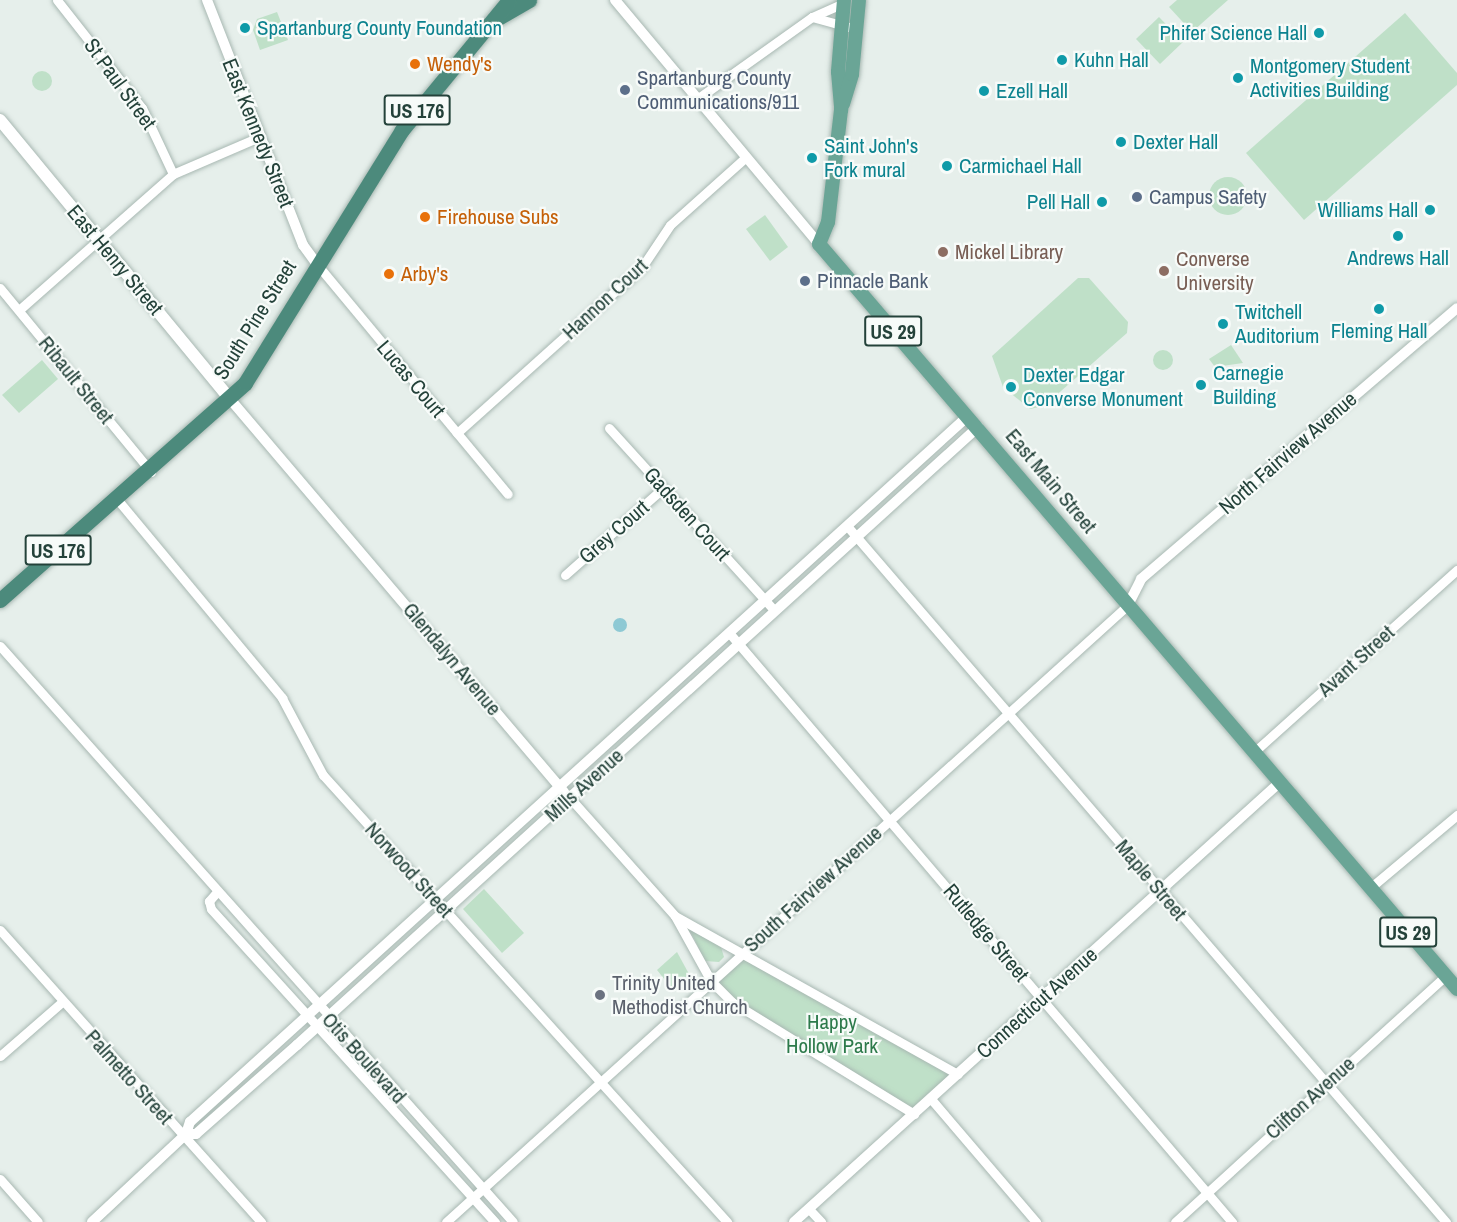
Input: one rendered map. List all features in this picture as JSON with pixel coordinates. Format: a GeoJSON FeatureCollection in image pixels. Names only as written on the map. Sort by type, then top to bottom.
{"type":"FeatureCollection","features":[{"type":"Feature","properties":{"kind":"highway","name":"South Pine Street"},"geometry":{"type":"LineString","coordinates":[[0,600],[151,472],[231,399],[413,114],[498,18],[509,0]]}},
{"type":"Feature","properties":{"kind":"highway","name":"South Pine Street"},"geometry":{"type":"LineString","coordinates":[[498,18],[529,0]]}},
{"type":"Feature","properties":{"kind":"main road"},"geometry":{"type":"LineString","coordinates":[[841,110],[852,74],[859,0]]}},
{"type":"Feature","properties":{"kind":"main road"},"geometry":{"type":"LineString","coordinates":[[819,244],[828,222],[841,110],[844,2]]}},
{"type":"Feature","properties":{"kind":"main road","name":"East Henry Street"},"geometry":{"type":"LineString","coordinates":[[0,120],[231,399]]}},
{"type":"Feature","properties":{"kind":"main road","name":"East Main Street"},"geometry":{"type":"LineString","coordinates":[[819,244],[1457,989]]}},
{"type":"Feature","properties":{"kind":"street","name":"St Paul Street"},"geometry":{"type":"LineString","coordinates":[[57,0],[142,108],[173,174]]}},
{"type":"Feature","properties":{"kind":"street","name":"East Kennedy Street"},"geometry":{"type":"LineString","coordinates":[[207,0],[303,245],[316,263]]}},
{"type":"Feature","properties":{"kind":"street","name":"East Main Street"},"geometry":{"type":"LineString","coordinates":[[615,0],[819,244]]}},
{"type":"Feature","properties":{"kind":"street"},"geometry":{"type":"LineString","coordinates":[[697,99],[812,17],[844,2]]}},
{"type":"Feature","properties":{"kind":"street"},"geometry":{"type":"LineString","coordinates":[[812,17],[856,29]]}},
{"type":"Feature","properties":{"kind":"street"},"geometry":{"type":"LineString","coordinates":[[19,310],[173,174],[259,137]]}},
{"type":"Feature","properties":{"kind":"street","name":"Hannon Court"},"geometry":{"type":"LineString","coordinates":[[457,433],[642,267],[670,225],[745,158]]}},
{"type":"Feature","properties":{"kind":"street","name":"Lucas Court"},"geometry":{"type":"LineString","coordinates":[[316,263],[508,494]]}},
{"type":"Feature","properties":{"kind":"street","name":"Ribault Street"},"geometry":{"type":"LineString","coordinates":[[0,288],[151,472]]}},
{"type":"Feature","properties":{"kind":"street","name":"North Fairview Avenue"},"geometry":{"type":"LineString","coordinates":[[1128,605],[1141,579],[1457,308]]}},
{"type":"Feature","properties":{"kind":"street","name":"Glendalyn Avenue"},"geometry":{"type":"LineString","coordinates":[[231,399],[561,788],[675,916],[711,981],[749,1015],[914,1114]]}},
{"type":"Feature","properties":{"kind":"street","name":"Mills Avenue"},"geometry":{"type":"LineString","coordinates":[[92,1222],[184,1136],[190,1122],[731,635],[765,600],[968,416]]}},
{"type":"Feature","properties":{"kind":"street","name":"Mills Avenue"},"geometry":{"type":"LineString","coordinates":[[184,1136],[198,1133],[328,1017],[978,427]]}},
{"type":"Feature","properties":{"kind":"street","name":"Gadsden Court"},"geometry":{"type":"LineString","coordinates":[[609,428],[774,610]]}},
{"type":"Feature","properties":{"kind":"street","name":"Grey Court"},"geometry":{"type":"LineString","coordinates":[[565,575],[663,488]]}},
{"type":"Feature","properties":{"kind":"street","name":"Norwood Street"},"geometry":{"type":"LineString","coordinates":[[117,499],[282,698],[323,775],[727,1222]]}},
{"type":"Feature","properties":{"kind":"street","name":"Maple Street"},"geometry":{"type":"LineString","coordinates":[[848,527],[1010,713],[1324,1085],[1446,1222]]}},
{"type":"Feature","properties":{"kind":"street","name":"Avant Street"},"geometry":{"type":"LineString","coordinates":[[1254,752],[1457,570]]}},
{"type":"Feature","properties":{"kind":"street","name":"South Fairview Avenue"},"geometry":{"type":"LineString","coordinates":[[446,1222],[1128,605]]}},
{"type":"Feature","properties":{"kind":"street","name":"Rutledge Street"},"geometry":{"type":"LineString","coordinates":[[731,635],[1232,1222]]}},
{"type":"Feature","properties":{"kind":"street","name":"Otis Boulevard"},"geometry":{"type":"LineString","coordinates":[[0,646],[216,893],[513,1222]]}},
{"type":"Feature","properties":{"kind":"street","name":"Connecticut Avenue"},"geometry":{"type":"LineString","coordinates":[[794,1222],[1279,783]]}},
{"type":"Feature","properties":{"kind":"street"},"geometry":{"type":"LineString","coordinates":[[1371,888],[1457,815]]}},
{"type":"Feature","properties":{"kind":"street","name":"Otis Boulevard"},"geometry":{"type":"LineString","coordinates":[[216,893],[209,901],[211,909],[495,1222]]}},
{"type":"Feature","properties":{"kind":"street","name":"Glendalyn Avenue"},"geometry":{"type":"LineString","coordinates":[[675,916],[743,951],[958,1074]]}},
{"type":"Feature","properties":{"kind":"street","name":"Palmetto Street"},"geometry":{"type":"LineString","coordinates":[[0,930],[261,1222]]}},
{"type":"Feature","properties":{"kind":"street","name":"Clifton Avenue"},"geometry":{"type":"LineString","coordinates":[[1175,1222],[1446,975]]}},
{"type":"Feature","properties":{"kind":"street"},"geometry":{"type":"LineString","coordinates":[[0,1056],[62,1002]]}},
{"type":"Feature","properties":{"kind":"street"},"geometry":{"type":"LineString","coordinates":[[930,1099],[1036,1222]]}},
{"type":"Feature","properties":{"kind":"street"},"geometry":{"type":"LineString","coordinates":[[0,1179],[38,1222]]}},
{"type":"Feature","properties":{"kind":"street"},"geometry":{"type":"LineString","coordinates":[[809,1209],[821,1222]]}},
{"type":"Feature","properties":{"kind":"green space"},"geometry":{"type":"Polygon","coordinates":[[[1177,0],[1228,0],[1192,32],[1169,7],[1177,0]]]}},
{"type":"Feature","properties":{"kind":"green space"},"geometry":{"type":"Polygon","coordinates":[[[277,12],[288,40],[260,50],[253,30],[257,19],[277,12]]]}},
{"type":"Feature","properties":{"kind":"green space"},"geometry":{"type":"Polygon","coordinates":[[[1405,13],[1457,73],[1457,85],[1304,220],[1246,153],[1405,13]]]}},
{"type":"Feature","properties":{"kind":"green space"},"geometry":{"type":"Polygon","coordinates":[[[1159,17],[1183,42],[1160,64],[1136,39],[1159,17]]]}},
{"type":"Feature","properties":{"kind":"green space"},"geometry":{"type":"Polygon","coordinates":[[[38,71],[46,71],[52,77],[52,85],[46,91],[38,91],[32,85],[32,77],[38,71]]]}},
{"type":"Feature","properties":{"kind":"green space"},"geometry":{"type":"Polygon","coordinates":[[[1228,177],[1241,183],[1247,196],[1241,209],[1228,215],[1215,209],[1209,196],[1215,183],[1228,177]]]}},
{"type":"Feature","properties":{"kind":"green space"},"geometry":{"type":"Polygon","coordinates":[[[765,215],[788,247],[770,261],[746,229],[765,215]]]}},
{"type":"Feature","properties":{"kind":"green space"},"geometry":{"type":"Polygon","coordinates":[[[1078,278],[1089,278],[1128,322],[1127,333],[1044,406],[1030,409],[1003,387],[992,356],[1078,278]]]}},
{"type":"Feature","properties":{"kind":"green space"},"geometry":{"type":"Polygon","coordinates":[[[1231,345],[1243,363],[1215,367],[1209,359],[1231,345]]]}},
{"type":"Feature","properties":{"kind":"green space"},"geometry":{"type":"Polygon","coordinates":[[[1163,350],[1170,353],[1173,360],[1170,367],[1163,370],[1156,367],[1153,360],[1156,353],[1163,350]]]}},
{"type":"Feature","properties":{"kind":"green space"},"geometry":{"type":"Polygon","coordinates":[[[42,360],[58,379],[19,413],[2,395],[42,360]]]}},
{"type":"Feature","properties":{"kind":"green space"},"geometry":{"type":"Polygon","coordinates":[[[484,889],[524,933],[502,953],[463,909],[484,889]]]}},
{"type":"Feature","properties":{"kind":"green space"},"geometry":{"type":"Polygon","coordinates":[[[689,928],[720,944],[724,957],[719,962],[705,961],[689,928]]]}},
{"type":"Feature","properties":{"kind":"green space","name":"Happy Hollow Park"},"geometry":{"type":"Polygon","coordinates":[[[743,951],[958,1074],[914,1114],[749,1015],[711,981],[743,951]]]}},
{"type":"Feature","properties":{"kind":"green space"},"geometry":{"type":"Polygon","coordinates":[[[677,952],[689,974],[673,990],[657,970],[677,952]]]}},
{"type":"Feature","properties":{"kind":"water"},"geometry":{"type":"Polygon","coordinates":[[[617,618],[623,618],[627,625],[623,632],[617,632],[613,628],[613,622],[617,618]]]}},
{"type":"Feature","properties":{"kind":"place","name":"Spartanburg County Foundation"},"geometry":{"type":"Point","coordinates":[245,28]}},
{"type":"Feature","properties":{"kind":"place","name":"Phifer Science Hall"},"geometry":{"type":"Point","coordinates":[1319,33]}},
{"type":"Feature","properties":{"kind":"place","name":"Kuhn Hall"},"geometry":{"type":"Point","coordinates":[1062,60]}},
{"type":"Feature","properties":{"kind":"place","name":"Wendy's"},"geometry":{"type":"Point","coordinates":[415,64]}},
{"type":"Feature","properties":{"kind":"place","name":"Montgomery Student Activities Building"},"geometry":{"type":"Point","coordinates":[1238,78]}},
{"type":"Feature","properties":{"kind":"place","name":"Spartanburg County Communications/911"},"geometry":{"type":"Point","coordinates":[625,90]}},
{"type":"Feature","properties":{"kind":"place","name":"Ezell Hall"},"geometry":{"type":"Point","coordinates":[984,91]}},
{"type":"Feature","properties":{"kind":"place","name":"Dexter Hall"},"geometry":{"type":"Point","coordinates":[1121,142]}},
{"type":"Feature","properties":{"kind":"place","name":"Saint John's Fork mural"},"geometry":{"type":"Point","coordinates":[812,158]}},
{"type":"Feature","properties":{"kind":"place","name":"Carmichael Hall"},"geometry":{"type":"Point","coordinates":[947,166]}},
{"type":"Feature","properties":{"kind":"place","name":"Campus Safety"},"geometry":{"type":"Point","coordinates":[1137,197]}},
{"type":"Feature","properties":{"kind":"place","name":"Pell Hall"},"geometry":{"type":"Point","coordinates":[1102,202]}},
{"type":"Feature","properties":{"kind":"place","name":"Williams Hall"},"geometry":{"type":"Point","coordinates":[1430,210]}},
{"type":"Feature","properties":{"kind":"place","name":"Firehouse Subs"},"geometry":{"type":"Point","coordinates":[425,217]}},
{"type":"Feature","properties":{"kind":"place","name":"Andrews Hall"},"geometry":{"type":"Point","coordinates":[1398,236]}},
{"type":"Feature","properties":{"kind":"place","name":"Mickel Library"},"geometry":{"type":"Point","coordinates":[943,252]}},
{"type":"Feature","properties":{"kind":"place","name":"Converse University"},"geometry":{"type":"Point","coordinates":[1164,271]}},
{"type":"Feature","properties":{"kind":"place","name":"Arby's"},"geometry":{"type":"Point","coordinates":[389,274]}},
{"type":"Feature","properties":{"kind":"place","name":"Pinnacle Bank"},"geometry":{"type":"Point","coordinates":[805,281]}},
{"type":"Feature","properties":{"kind":"place","name":"Fleming Hall"},"geometry":{"type":"Point","coordinates":[1379,309]}},
{"type":"Feature","properties":{"kind":"place","name":"Twitchell Auditorium"},"geometry":{"type":"Point","coordinates":[1223,324]}},
{"type":"Feature","properties":{"kind":"place","name":"Carnegie Building"},"geometry":{"type":"Point","coordinates":[1201,385]}},
{"type":"Feature","properties":{"kind":"place","name":"Dexter Edgar Converse Monument"},"geometry":{"type":"Point","coordinates":[1011,387]}},
{"type":"Feature","properties":{"kind":"place","name":"Trinity United Methodist Church"},"geometry":{"type":"Point","coordinates":[600,995]}}]}
